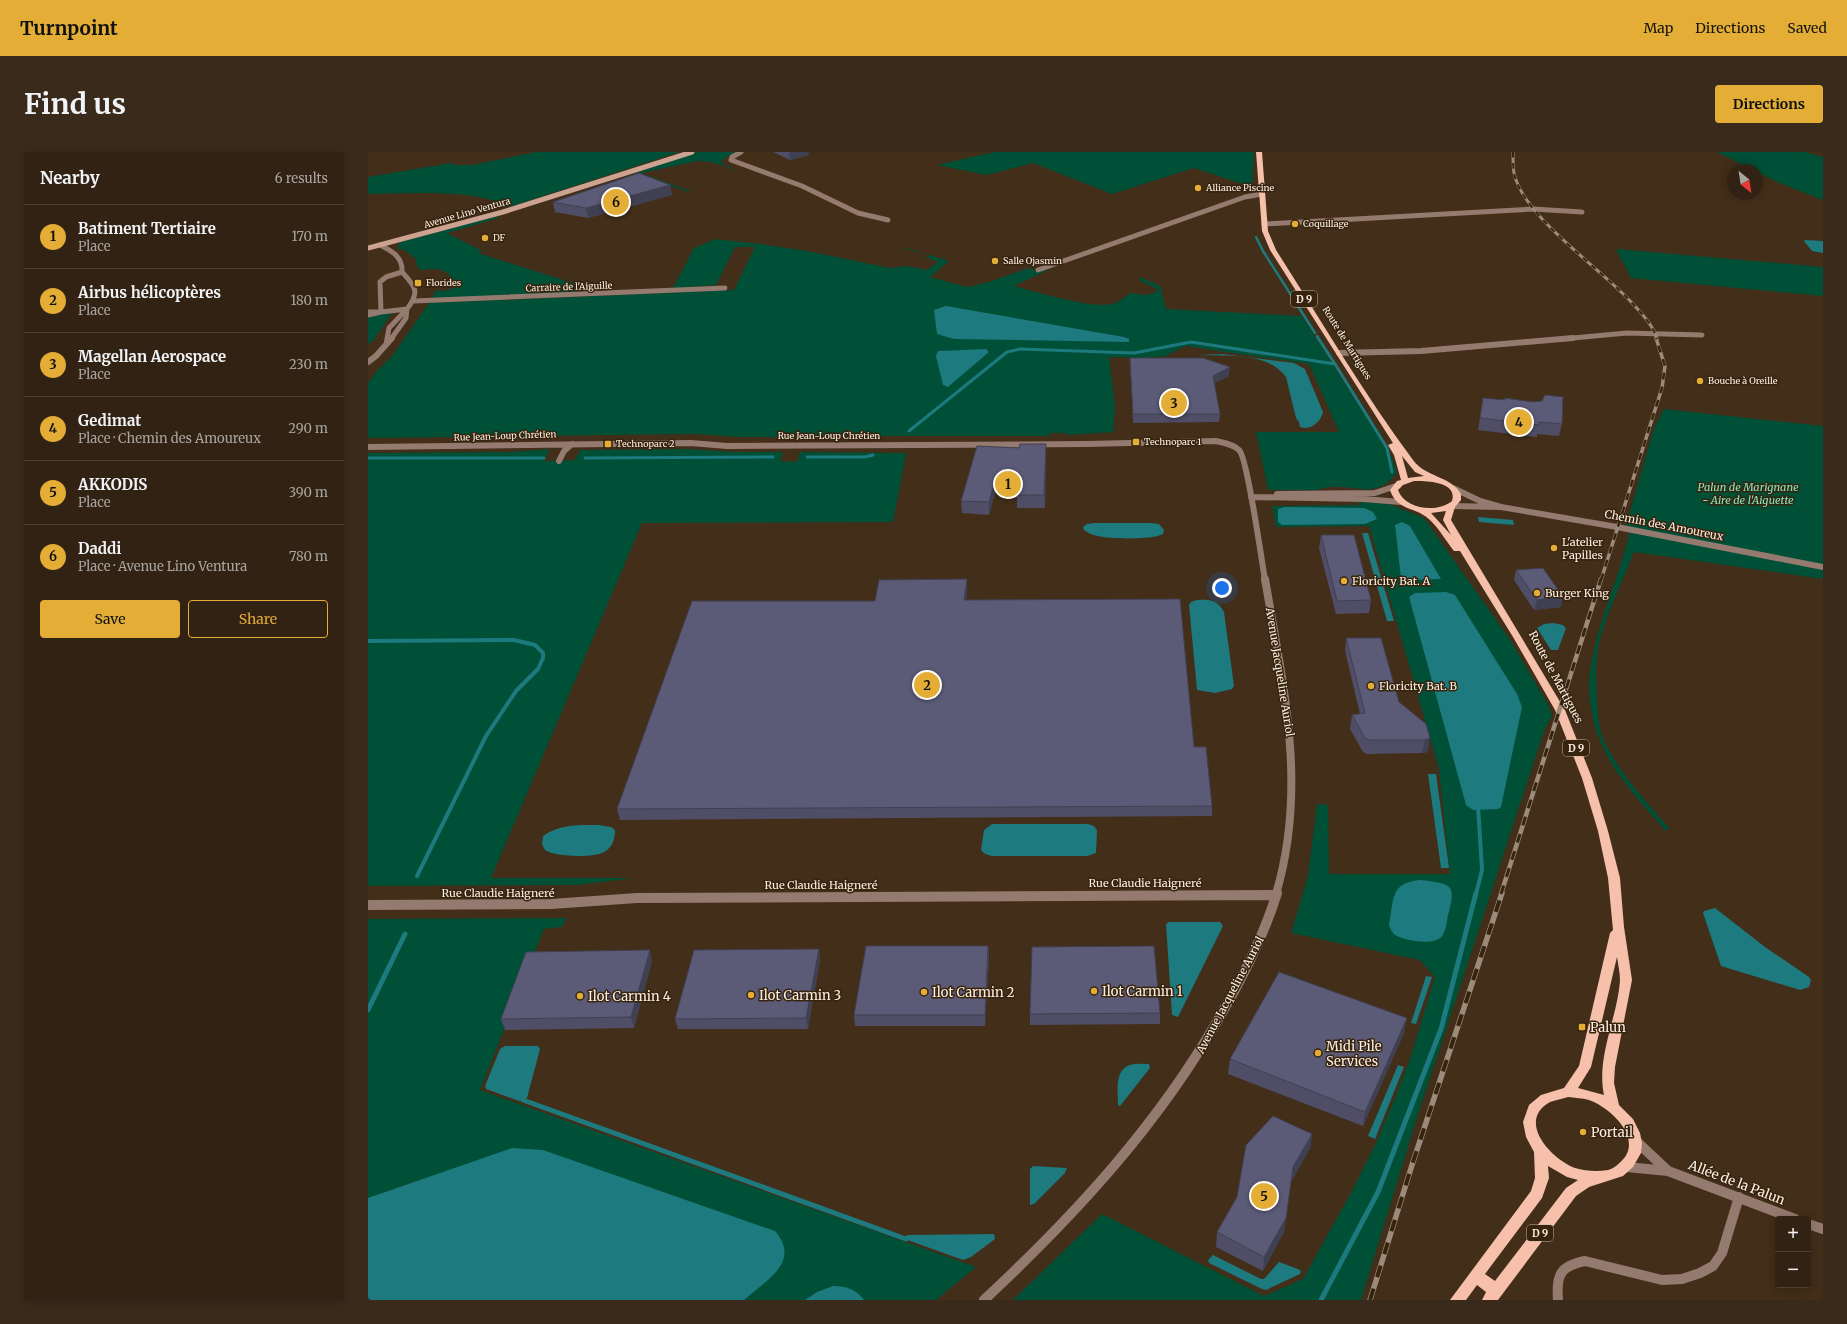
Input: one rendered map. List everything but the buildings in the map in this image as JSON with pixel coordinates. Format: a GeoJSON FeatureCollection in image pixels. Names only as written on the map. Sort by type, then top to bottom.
{"type":"FeatureCollection","features":[{"type":"Feature","properties":{"kind":"main road","name":"Avenue Lino Ventura"},"geometry":{"type":"LineString","coordinates":[[569,191],[685,152]]}},
{"type":"Feature","properties":{"kind":"main road","name":"Avenue Lino Ventura"},"geometry":{"type":"LineString","coordinates":[[368,248],[466,223],[692,152]]}},
{"type":"Feature","properties":{"kind":"main road","name":"Route de Martigues"},"geometry":{"type":"LineString","coordinates":[[1259,152],[1264,224],[1265,231],[1273,250],[1377,414],[1411,463],[1418,470],[1453,488],[1457,493],[1458,498],[1451,506],[1447,520],[1557,704],[1574,742],[1603,831],[1614,878],[1618,927],[1626,980],[1609,1067],[1608,1083],[1613,1107]]}},
{"type":"Feature","properties":{"kind":"main road","name":"Route de Martigues"},"geometry":{"type":"LineString","coordinates":[[1261,174],[1264,152]]}},
{"type":"Feature","properties":{"kind":"main road","name":"Route de Martigues"},"geometry":{"type":"LineString","coordinates":[[1377,414],[1398,455],[1405,481]]}},
{"type":"Feature","properties":{"kind":"main road"},"geometry":{"type":"LineString","coordinates":[[1438,481],[1421,479],[1405,481],[1396,486],[1394,494],[1401,502],[1422,509],[1437,509],[1451,506]]}},
{"type":"Feature","properties":{"kind":"main road","name":"Route de Martigues"},"geometry":{"type":"LineString","coordinates":[[1422,509],[1434,519],[1486,586]]}},
{"type":"Feature","properties":{"kind":"main road","name":"Route de Martigues"},"geometry":{"type":"LineString","coordinates":[[1568,1092],[1585,1067],[1618,927]]}},
{"type":"Feature","properties":{"kind":"main road"},"geometry":{"type":"LineString","coordinates":[[1568,1092],[1588,1095],[1613,1107],[1626,1119],[1636,1140],[1635,1152],[1627,1167],[1614,1174],[1599,1177],[1582,1176],[1570,1173],[1557,1166],[1541,1152],[1531,1135],[1530,1119],[1535,1107],[1545,1099],[1555,1094],[1568,1092]]}},
{"type":"Feature","properties":{"kind":"main road","name":"D 9"},"geometry":{"type":"LineString","coordinates":[[1457,1300],[1537,1194],[1542,1178],[1541,1152]]}},
{"type":"Feature","properties":{"kind":"main road","name":"D 9"},"geometry":{"type":"LineString","coordinates":[[1493,1295],[1570,1192],[1584,1183],[1599,1177]]}},
{"type":"Feature","properties":{"kind":"main road"},"geometry":{"type":"LineString","coordinates":[[1475,1276],[1493,1295]]}},
{"type":"Feature","properties":{"kind":"street"},"geometry":{"type":"LineString","coordinates":[[741,152],[732,157],[731,160],[806,187],[858,214],[888,220]]}},
{"type":"Feature","properties":{"kind":"street"},"geometry":{"type":"LineString","coordinates":[[1038,270],[1245,197],[1262,194]]}},
{"type":"Feature","properties":{"kind":"street"},"geometry":{"type":"LineString","coordinates":[[1264,224],[1533,209],[1582,212]]}},
{"type":"Feature","properties":{"kind":"street"},"geometry":{"type":"LineString","coordinates":[[380,245],[402,260],[402,272]]}},
{"type":"Feature","properties":{"kind":"street"},"geometry":{"type":"LineString","coordinates":[[381,312],[380,282],[386,277],[402,272]]}},
{"type":"Feature","properties":{"kind":"street"},"geometry":{"type":"LineString","coordinates":[[387,342],[389,328],[414,301],[417,291],[402,272]]}},
{"type":"Feature","properties":{"kind":"street","name":"Carraire de l'Aiguille"},"geometry":{"type":"LineString","coordinates":[[414,301],[724,288]]}},
{"type":"Feature","properties":{"kind":"street"},"geometry":{"type":"LineString","coordinates":[[368,314],[407,309]]}},
{"type":"Feature","properties":{"kind":"street"},"geometry":{"type":"LineString","coordinates":[[368,362],[379,353],[387,342],[397,333],[405,322],[407,309]]}},
{"type":"Feature","properties":{"kind":"street"},"geometry":{"type":"LineString","coordinates":[[1339,354],[1421,351],[1627,333],[1702,334]]}},
{"type":"Feature","properties":{"kind":"street","name":"Rue Jean-Loup Chrétien"},"geometry":{"type":"LineString","coordinates":[[368,447],[572,444],[1087,444],[1216,441],[1234,446],[1242,452],[1251,497]]}},
{"type":"Feature","properties":{"kind":"street"},"geometry":{"type":"LineString","coordinates":[[559,461],[564,451],[572,444]]}},
{"type":"Feature","properties":{"kind":"street"},"geometry":{"type":"LineString","coordinates":[[1251,497],[1299,493],[1375,492],[1387,490],[1396,486]]}},
{"type":"Feature","properties":{"kind":"street","name":"Chemin des Amoureux"},"geometry":{"type":"LineString","coordinates":[[1453,488],[1480,501],[1501,507],[1625,528],[1823,567]]}},
{"type":"Feature","properties":{"kind":"street"},"geometry":{"type":"LineString","coordinates":[[1251,497],[1297,500],[1375,499],[1401,502]]}},
{"type":"Feature","properties":{"kind":"street","name":"Avenue Jacqueline Auriol"},"geometry":{"type":"LineString","coordinates":[[984,1300],[1032,1257],[1091,1194],[1124,1156],[1193,1063],[1222,1015],[1258,946],[1275,895],[1286,848],[1290,818],[1293,771],[1292,748],[1284,691],[1251,497]]}},
{"type":"Feature","properties":{"kind":"street","name":"Chemin des Amoureux"},"geometry":{"type":"LineString","coordinates":[[1451,506],[1501,507]]}},
{"type":"Feature","properties":{"kind":"street","name":"Rue Claudie Haigneré"},"geometry":{"type":"LineString","coordinates":[[368,905],[557,904],[637,898],[1275,895]]}},
{"type":"Feature","properties":{"kind":"street","name":"Allée de la Palun"},"geometry":{"type":"LineString","coordinates":[[1636,1140],[1668,1171]]}},
{"type":"Feature","properties":{"kind":"street","name":"Allée de la Palun"},"geometry":{"type":"LineString","coordinates":[[1627,1167],[1668,1171],[1787,1216]]}},
{"type":"Feature","properties":{"kind":"street"},"geometry":{"type":"LineString","coordinates":[[1558,1300],[1557,1278],[1564,1269],[1574,1263],[1585,1261],[1662,1280],[1682,1279],[1700,1273],[1713,1266],[1722,1253],[1739,1197]]}},
{"type":"Feature","properties":{"kind":"street"},"geometry":{"type":"LineString","coordinates":[[1811,1225],[1823,1230]]}},
{"type":"Feature","properties":{"kind":"green space"},"geometry":{"type":"Polygon","coordinates":[[[536,152],[679,152],[509,207],[495,201],[478,197],[440,193],[368,194],[368,177],[451,163],[454,165],[473,165],[536,152]]]}},
{"type":"Feature","properties":{"kind":"green space"},"geometry":{"type":"Polygon","coordinates":[[[697,152],[735,152],[721,161],[724,165],[743,172],[711,162],[698,161],[641,173],[690,191],[688,192],[636,173],[697,152]]]}},
{"type":"Feature","properties":{"kind":"green space"},"geometry":{"type":"Polygon","coordinates":[[[994,152],[1254,152],[1252,187],[1194,168],[1112,194],[1033,163],[987,175],[937,165],[994,152]]]}},
{"type":"Feature","properties":{"kind":"green space"},"geometry":{"type":"Polygon","coordinates":[[[1717,152],[1805,152],[1823,157],[1823,200],[1763,175],[1763,164],[1741,164],[1717,152]]]}},
{"type":"Feature","properties":{"kind":"green space"},"geometry":{"type":"Polygon","coordinates":[[[493,217],[502,217],[447,233],[482,251],[478,253],[576,284],[578,291],[572,293],[432,299],[435,291],[450,289],[458,285],[446,272],[442,270],[419,270],[415,258],[403,249],[398,250],[398,244],[493,217]]]}},
{"type":"Feature","properties":{"kind":"green space"},"geometry":{"type":"Polygon","coordinates":[[[715,239],[807,251],[890,268],[907,266],[927,270],[938,262],[926,257],[929,255],[906,249],[907,248],[949,261],[930,277],[967,287],[989,282],[1029,268],[1039,272],[1067,261],[1014,286],[1078,302],[1103,305],[1115,303],[1130,293],[1147,295],[1156,292],[1157,289],[1139,280],[1140,277],[1160,286],[1166,309],[1302,316],[1392,458],[1397,472],[1388,482],[1379,487],[1370,489],[1328,487],[1317,490],[1268,490],[1256,432],[1339,432],[1309,364],[1185,346],[1166,356],[1146,358],[1109,357],[1115,408],[1113,432],[1067,435],[1067,433],[1049,433],[1049,436],[805,436],[805,434],[789,435],[788,437],[741,437],[694,434],[368,438],[368,383],[376,372],[393,355],[429,303],[734,290],[755,247],[735,247],[716,285],[673,288],[694,248],[715,239]]]}},
{"type":"Feature","properties":{"kind":"green space"},"geometry":{"type":"Polygon","coordinates":[[[1616,249],[1823,267],[1823,296],[1631,278],[1616,249]]]}},
{"type":"Feature","properties":{"kind":"green space"},"geometry":{"type":"Polygon","coordinates":[[[382,313],[392,313],[373,341],[368,344],[368,317],[382,313]]]}},
{"type":"Feature","properties":{"kind":"green space","name":"Palun de Marignane - Aire de l'Aiguette"},"geometry":{"type":"Polygon","coordinates":[[[1664,409],[1823,426],[1823,579],[1634,552],[1609,613],[1604,626],[1596,662],[1598,719],[1604,742],[1607,747],[1636,790],[1670,829],[1665,830],[1630,790],[1608,757],[1595,728],[1589,690],[1593,653],[1630,531],[1626,525],[1654,428],[1664,409]]]}},
{"type":"Feature","properties":{"kind":"green space"},"geometry":{"type":"Polygon","coordinates":[[[550,449],[544,461],[575,460],[580,450],[687,449],[732,452],[783,452],[780,461],[797,462],[800,452],[906,453],[893,522],[642,523],[491,878],[634,878],[576,885],[368,886],[368,453],[510,452],[550,449]]]}},
{"type":"Feature","properties":{"kind":"green space"},"geometry":{"type":"Polygon","coordinates":[[[1359,502],[1389,504],[1424,518],[1509,638],[1549,706],[1552,716],[1544,731],[1415,1124],[1361,1300],[1013,1300],[1102,1214],[1264,1296],[1303,1279],[1351,1193],[1375,1145],[1409,1062],[1435,977],[1420,960],[1291,933],[1308,876],[1317,804],[1328,805],[1329,874],[1450,874],[1439,769],[1369,526],[1276,527],[1272,506],[1359,505],[1359,502]]]}},
{"type":"Feature","properties":{"kind":"green space"},"geometry":{"type":"Polygon","coordinates":[[[567,918],[562,927],[544,929],[480,1090],[976,1267],[936,1300],[368,1300],[368,919],[567,918]]]}},
{"type":"Feature","properties":{"kind":"water"},"geometry":{"type":"Polygon","coordinates":[[[1804,241],[1823,241],[1823,253],[1812,251],[1804,241]]]}},
{"type":"Feature","properties":{"kind":"water"},"geometry":{"type":"Polygon","coordinates":[[[946,306],[1124,337],[1129,339],[1129,342],[954,339],[937,334],[934,310],[946,306]]]}},
{"type":"Feature","properties":{"kind":"water"},"geometry":{"type":"Polygon","coordinates":[[[986,349],[989,352],[948,387],[943,385],[936,356],[938,351],[986,349]]]}},
{"type":"Feature","properties":{"kind":"water"},"geometry":{"type":"Polygon","coordinates":[[[1223,354],[1294,363],[1305,369],[1323,412],[1322,416],[1311,427],[1300,427],[1296,418],[1286,377],[1278,369],[1268,363],[1258,359],[1246,357],[1199,355],[1223,354]]]}},
{"type":"Feature","properties":{"kind":"water"},"geometry":{"type":"Polygon","coordinates":[[[1285,507],[1364,508],[1373,512],[1377,519],[1365,524],[1282,525],[1278,522],[1278,509],[1285,507]]]}},
{"type":"Feature","properties":{"kind":"water"},"geometry":{"type":"Polygon","coordinates":[[[1478,517],[1513,520],[1514,525],[1479,522],[1478,517]]]}},
{"type":"Feature","properties":{"kind":"water"},"geometry":{"type":"Polygon","coordinates":[[[1402,522],[1410,526],[1441,579],[1407,580],[1401,578],[1395,525],[1402,522]]]}},
{"type":"Feature","properties":{"kind":"water"},"geometry":{"type":"Polygon","coordinates":[[[1151,523],[1159,524],[1164,530],[1163,534],[1158,536],[1121,538],[1104,537],[1084,530],[1083,527],[1087,524],[1151,523]]]}},
{"type":"Feature","properties":{"kind":"water"},"geometry":{"type":"Polygon","coordinates":[[[1362,533],[1368,533],[1394,621],[1387,621],[1362,533]]]}},
{"type":"Feature","properties":{"kind":"water"},"geometry":{"type":"Polygon","coordinates":[[[1446,592],[1455,595],[1517,694],[1522,707],[1501,807],[1498,809],[1473,810],[1466,805],[1409,597],[1415,593],[1446,592]]]}},
{"type":"Feature","properties":{"kind":"water"},"geometry":{"type":"Polygon","coordinates":[[[1197,600],[1213,601],[1222,608],[1224,612],[1234,686],[1232,689],[1215,693],[1197,690],[1189,605],[1191,602],[1197,600]]]}},
{"type":"Feature","properties":{"kind":"water"},"geometry":{"type":"Polygon","coordinates":[[[1553,623],[1563,625],[1566,628],[1558,650],[1551,650],[1537,628],[1544,624],[1553,623]]]}},
{"type":"Feature","properties":{"kind":"water"},"geometry":{"type":"Polygon","coordinates":[[[1428,774],[1436,774],[1449,868],[1441,868],[1428,774]]]}},
{"type":"Feature","properties":{"kind":"water"},"geometry":{"type":"Polygon","coordinates":[[[992,824],[1088,824],[1094,826],[1097,830],[1096,853],[1087,856],[992,856],[985,854],[981,850],[984,830],[992,824]]]}},
{"type":"Feature","properties":{"kind":"water"},"geometry":{"type":"Polygon","coordinates":[[[599,825],[611,827],[615,830],[614,840],[611,845],[607,850],[599,854],[574,856],[557,854],[545,850],[542,844],[543,836],[556,829],[570,826],[599,825]]]}},
{"type":"Feature","properties":{"kind":"water"},"geometry":{"type":"Polygon","coordinates":[[[1421,880],[1445,884],[1449,887],[1452,897],[1446,926],[1442,936],[1433,941],[1427,942],[1412,941],[1395,935],[1389,925],[1393,900],[1399,888],[1411,881],[1421,880]]]}},
{"type":"Feature","properties":{"kind":"water"},"geometry":{"type":"Polygon","coordinates":[[[1715,908],[1765,947],[1809,977],[1811,980],[1809,987],[1800,990],[1721,966],[1703,913],[1704,911],[1715,908]]]}},
{"type":"Feature","properties":{"kind":"water"},"geometry":{"type":"Polygon","coordinates":[[[1169,922],[1220,922],[1223,926],[1178,1017],[1172,1015],[1166,924],[1169,922]]]}},
{"type":"Feature","properties":{"kind":"water"},"geometry":{"type":"Polygon","coordinates":[[[1426,976],[1432,977],[1416,1024],[1411,1023],[1426,976]]]}},
{"type":"Feature","properties":{"kind":"water"},"geometry":{"type":"Polygon","coordinates":[[[505,1046],[538,1046],[540,1049],[527,1098],[519,1101],[486,1089],[485,1086],[500,1049],[505,1046]]]}},
{"type":"Feature","properties":{"kind":"water"},"geometry":{"type":"Polygon","coordinates":[[[1132,1064],[1149,1064],[1150,1068],[1120,1106],[1118,1105],[1118,1082],[1121,1072],[1132,1064]]]}},
{"type":"Feature","properties":{"kind":"water"},"geometry":{"type":"Polygon","coordinates":[[[1398,1065],[1404,1067],[1375,1139],[1368,1136],[1398,1065]]]}},
{"type":"Feature","properties":{"kind":"water"},"geometry":{"type":"Polygon","coordinates":[[[512,1148],[543,1150],[775,1231],[782,1242],[784,1252],[783,1261],[778,1270],[770,1278],[744,1300],[368,1300],[368,1198],[512,1148]]]}},
{"type":"Feature","properties":{"kind":"water"},"geometry":{"type":"Polygon","coordinates":[[[1033,1166],[1067,1168],[1065,1173],[1034,1204],[1030,1205],[1030,1169],[1033,1166]]]}},
{"type":"Feature","properties":{"kind":"water"},"geometry":{"type":"Polygon","coordinates":[[[994,1234],[995,1239],[971,1257],[963,1260],[902,1238],[908,1235],[994,1234]]]}},
{"type":"Feature","properties":{"kind":"water"},"geometry":{"type":"Polygon","coordinates":[[[1213,1255],[1261,1279],[1264,1279],[1279,1262],[1301,1271],[1300,1274],[1266,1290],[1209,1263],[1208,1260],[1213,1255]]]}},
{"type":"Feature","properties":{"kind":"water"},"geometry":{"type":"Polygon","coordinates":[[[833,1286],[850,1289],[858,1293],[864,1300],[805,1300],[817,1292],[833,1286]]]}},
{"type":"Feature","properties":{"kind":"waterway"},"geometry":{"type":"LineString","coordinates":[[1256,237],[1263,251],[1315,333]]}},
{"type":"Feature","properties":{"kind":"waterway"},"geometry":{"type":"LineString","coordinates":[[1318,338],[1335,364]]}},
{"type":"Feature","properties":{"kind":"waterway"},"geometry":{"type":"LineString","coordinates":[[909,431],[1007,352],[1020,349],[1134,353],[1191,342],[1335,364]]}},
{"type":"Feature","properties":{"kind":"waterway"},"geometry":{"type":"LineString","coordinates":[[1335,364],[1387,448],[1392,472]]}},
{"type":"Feature","properties":{"kind":"waterway"},"geometry":{"type":"LineString","coordinates":[[807,457],[865,457],[873,455]]}},
{"type":"Feature","properties":{"kind":"waterway"},"geometry":{"type":"LineString","coordinates":[[585,458],[773,457]]}},
{"type":"Feature","properties":{"kind":"waterway"},"geometry":{"type":"LineString","coordinates":[[368,458],[544,458]]}},
{"type":"Feature","properties":{"kind":"waterway"},"geometry":{"type":"LineString","coordinates":[[368,641],[514,640],[535,645],[543,653],[543,658],[538,669],[516,691],[486,736],[417,876]]}},
{"type":"Feature","properties":{"kind":"waterway"},"geometry":{"type":"LineString","coordinates":[[1476,894],[1482,870],[1478,806]]}},
{"type":"Feature","properties":{"kind":"waterway"},"geometry":{"type":"LineString","coordinates":[[1321,1300],[1378,1192],[1441,1029],[1476,893]]}},
{"type":"Feature","properties":{"kind":"waterway"},"geometry":{"type":"LineString","coordinates":[[368,1010],[405,934]]}},
{"type":"Feature","properties":{"kind":"waterway"},"geometry":{"type":"LineString","coordinates":[[523,1100],[906,1239]]}},
{"type":"Feature","properties":{"kind":"railway"},"geometry":{"type":"LineString","coordinates":[[1513,152],[1514,173],[1520,190],[1532,207],[1547,225],[1633,304],[1650,324],[1657,339]]}},
{"type":"Feature","properties":{"kind":"railway"},"geometry":{"type":"LineString","coordinates":[[1601,580],[1662,388],[1665,366],[1656,338]]}},
{"type":"Feature","properties":{"kind":"railway"},"geometry":{"type":"LineString","coordinates":[[1501,894],[1601,579]]}},
{"type":"Feature","properties":{"kind":"railway"},"geometry":{"type":"LineString","coordinates":[[1370,1300],[1412,1165],[1502,893]]}},
{"type":"Feature","properties":{"kind":"place","name":"Alliance Piscine"},"geometry":{"type":"Point","coordinates":[1198,188]}},
{"type":"Feature","properties":{"kind":"place","name":"Daddi"},"geometry":{"type":"Point","coordinates":[616,202]}},
{"type":"Feature","properties":{"kind":"place","name":"Coquillage"},"geometry":{"type":"Point","coordinates":[1295,224]}},
{"type":"Feature","properties":{"kind":"place","name":"DF"},"geometry":{"type":"Point","coordinates":[485,238]}},
{"type":"Feature","properties":{"kind":"place","name":"Salle Ojasmin"},"geometry":{"type":"Point","coordinates":[995,261]}},
{"type":"Feature","properties":{"kind":"place","name":"Florides"},"geometry":{"type":"Point","coordinates":[418,283]}},
{"type":"Feature","properties":{"kind":"place","name":"Bouche à Oreille"},"geometry":{"type":"Point","coordinates":[1700,381]}},
{"type":"Feature","properties":{"kind":"place","name":"Magellan Aerospace"},"geometry":{"type":"Point","coordinates":[1174,403]}},
{"type":"Feature","properties":{"kind":"place","name":"Gedimat"},"geometry":{"type":"Point","coordinates":[1519,422]}},
{"type":"Feature","properties":{"kind":"place","name":"Technoparc 1"},"geometry":{"type":"Point","coordinates":[1136,442]}},
{"type":"Feature","properties":{"kind":"place","name":"Technoparc 2"},"geometry":{"type":"Point","coordinates":[608,444]}},
{"type":"Feature","properties":{"kind":"place","name":"Batiment Tertiaire"},"geometry":{"type":"Point","coordinates":[1008,484]}},
{"type":"Feature","properties":{"kind":"place","name":"L'atelier Papilles"},"geometry":{"type":"Point","coordinates":[1554,548]}},
{"type":"Feature","properties":{"kind":"place","name":"Floricity Bat. A"},"geometry":{"type":"Point","coordinates":[1344,581]}},
{"type":"Feature","properties":{"kind":"place","name":"Burger King"},"geometry":{"type":"Point","coordinates":[1537,593]}},
{"type":"Feature","properties":{"kind":"place","name":"Airbus hélicoptères"},"geometry":{"type":"Point","coordinates":[927,685]}},
{"type":"Feature","properties":{"kind":"place","name":"Floricity Bat. B"},"geometry":{"type":"Point","coordinates":[1371,686]}},
{"type":"Feature","properties":{"kind":"place","name":"Ilot Carmin 1"},"geometry":{"type":"Point","coordinates":[1094,991]}},
{"type":"Feature","properties":{"kind":"place","name":"Ilot Carmin 2"},"geometry":{"type":"Point","coordinates":[924,992]}},
{"type":"Feature","properties":{"kind":"place","name":"Ilot Carmin 3"},"geometry":{"type":"Point","coordinates":[751,995]}},
{"type":"Feature","properties":{"kind":"place","name":"Ilot Carmin 4"},"geometry":{"type":"Point","coordinates":[580,996]}},
{"type":"Feature","properties":{"kind":"place","name":"Palun"},"geometry":{"type":"Point","coordinates":[1582,1027]}},
{"type":"Feature","properties":{"kind":"place","name":"Midi Pile Services"},"geometry":{"type":"Point","coordinates":[1318,1053]}},
{"type":"Feature","properties":{"kind":"place","name":"Portail"},"geometry":{"type":"Point","coordinates":[1583,1132]}},
{"type":"Feature","properties":{"kind":"place","name":"AKKODIS"},"geometry":{"type":"Point","coordinates":[1264,1196]}}]}
